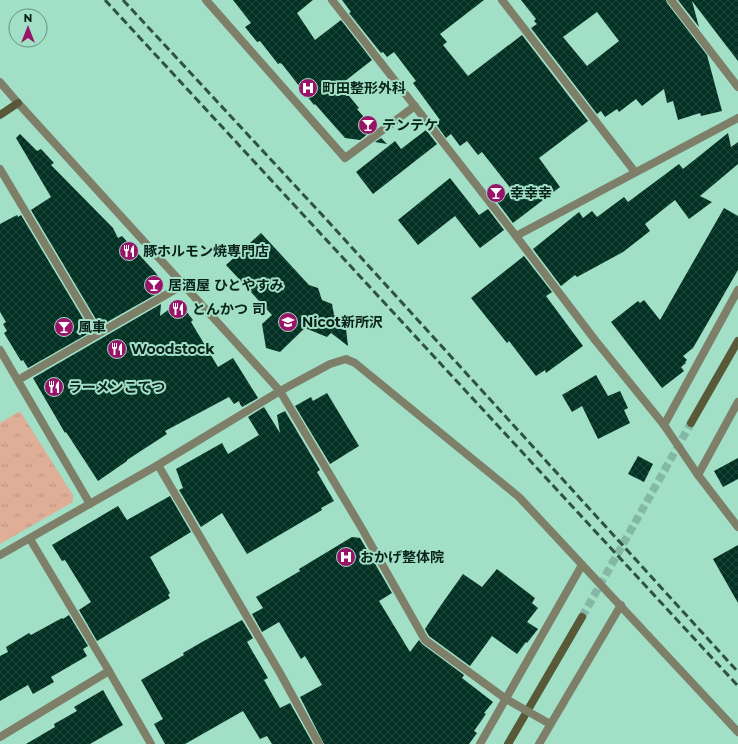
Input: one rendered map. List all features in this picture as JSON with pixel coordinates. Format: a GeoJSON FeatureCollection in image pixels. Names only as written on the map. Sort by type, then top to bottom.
{"type":"FeatureCollection","features":[{"type":"Feature","properties":{"kind":"street"},"geometry":{"type":"LineString","coordinates":[[206,0],[345,158],[415,106]]}},
{"type":"Feature","properties":{"kind":"street"},"geometry":{"type":"LineString","coordinates":[[332,0],[595,340],[664,425],[698,475],[738,526]]}},
{"type":"Feature","properties":{"kind":"street"},"geometry":{"type":"LineString","coordinates":[[502,0],[635,172]]}},
{"type":"Feature","properties":{"kind":"street"},"geometry":{"type":"LineString","coordinates":[[672,0],[738,87]]}},
{"type":"Feature","properties":{"kind":"street"},"geometry":{"type":"LineString","coordinates":[[0,82],[280,391],[362,528],[425,640],[506,700],[550,724]]}},
{"type":"Feature","properties":{"kind":"street"},"geometry":{"type":"LineString","coordinates":[[0,115],[18,103]]}},
{"type":"Feature","properties":{"kind":"street"},"geometry":{"type":"LineString","coordinates":[[516,236],[738,118]]}},
{"type":"Feature","properties":{"kind":"street"},"geometry":{"type":"LineString","coordinates":[[0,169],[98,333]]}},
{"type":"Feature","properties":{"kind":"street"},"geometry":{"type":"LineString","coordinates":[[18,380],[183,285]]}},
{"type":"Feature","properties":{"kind":"street"},"geometry":{"type":"LineString","coordinates":[[664,425],[738,290]]}},
{"type":"Feature","properties":{"kind":"street"},"geometry":{"type":"LineString","coordinates":[[692,423],[738,341]]}},
{"type":"Feature","properties":{"kind":"street"},"geometry":{"type":"LineString","coordinates":[[0,350],[90,504]]}},
{"type":"Feature","properties":{"kind":"street"},"geometry":{"type":"LineString","coordinates":[[0,555],[158,465],[280,391],[338,360],[346,359],[355,363],[519,497],[738,732]]}},
{"type":"Feature","properties":{"kind":"street"},"geometry":{"type":"LineString","coordinates":[[698,475],[738,402]]}},
{"type":"Feature","properties":{"kind":"street"},"geometry":{"type":"LineString","coordinates":[[158,465],[280,673],[319,744]]}},
{"type":"Feature","properties":{"kind":"street"},"geometry":{"type":"LineString","coordinates":[[30,539],[151,744]]}},
{"type":"Feature","properties":{"kind":"street"},"geometry":{"type":"LineString","coordinates":[[480,744],[582,565]]}},
{"type":"Feature","properties":{"kind":"street"},"geometry":{"type":"LineString","coordinates":[[539,744],[621,605]]}},
{"type":"Feature","properties":{"kind":"street"},"geometry":{"type":"LineString","coordinates":[[508,744],[582,617]]}},
{"type":"Feature","properties":{"kind":"street"},"geometry":{"type":"LineString","coordinates":[[0,737],[109,671]]}},
{"type":"Feature","properties":{"kind":"green space"},"geometry":{"type":"Polygon","coordinates":[[[20,411],[73,495],[73,502],[0,544],[0,423],[20,411]]]}},
{"type":"Feature","properties":{"kind":"building"},"geometry":{"type":"Polygon","coordinates":[[[233,0],[313,0],[297,13],[315,40],[341,20],[372,60],[340,85],[359,108],[357,109],[374,129],[360,140],[345,138],[315,104],[314,105],[282,64],[278,64],[260,41],[257,42],[245,27],[251,23],[233,0]]]}},
{"type":"Feature","properties":{"kind":"building"},"geometry":{"type":"Polygon","coordinates":[[[342,0],[484,0],[440,34],[447,42],[443,45],[468,76],[522,35],[588,121],[539,158],[560,187],[513,223],[497,202],[512,190],[482,152],[478,155],[467,141],[460,146],[451,134],[446,138],[435,123],[440,120],[413,83],[416,81],[394,52],[387,57],[383,52],[381,53],[349,13],[351,12],[342,0]]]}},
{"type":"Feature","properties":{"kind":"building"},"geometry":{"type":"Polygon","coordinates":[[[521,0],[666,0],[707,55],[722,111],[701,116],[700,113],[678,120],[673,101],[667,103],[664,89],[642,106],[636,99],[619,112],[617,109],[605,117],[601,111],[597,114],[531,28],[537,24],[534,21],[536,19],[521,0]],[[597,12],[563,37],[587,66],[619,41],[597,12]]]}},
{"type":"Feature","properties":{"kind":"building"},"geometry":{"type":"Polygon","coordinates":[[[678,0],[738,0],[738,61],[692,1],[699,27],[678,0]]]}},
{"type":"Feature","properties":{"kind":"building"},"geometry":{"type":"Polygon","coordinates":[[[426,130],[437,144],[373,194],[356,172],[395,141],[401,149],[426,130]]]}},
{"type":"Feature","properties":{"kind":"building"},"geometry":{"type":"Polygon","coordinates":[[[728,133],[731,147],[738,142],[738,164],[700,196],[712,202],[689,219],[675,200],[645,224],[650,231],[623,252],[577,277],[575,275],[561,286],[533,249],[579,212],[583,218],[592,211],[597,217],[624,197],[628,202],[679,164],[683,169],[728,133]]]}},
{"type":"Feature","properties":{"kind":"building"},"geometry":{"type":"Polygon","coordinates":[[[20,134],[37,151],[41,149],[54,163],[51,165],[113,228],[118,238],[122,236],[155,272],[162,282],[162,291],[100,326],[31,210],[51,197],[16,138],[20,134]]]}},
{"type":"Feature","properties":{"kind":"building"},"geometry":{"type":"Polygon","coordinates":[[[381,138],[387,144],[375,142],[381,138]]]}},
{"type":"Feature","properties":{"kind":"building"},"geometry":{"type":"Polygon","coordinates":[[[450,178],[479,215],[488,209],[504,230],[480,248],[455,216],[418,245],[398,220],[450,178]]]}},
{"type":"Feature","properties":{"kind":"building"},"geometry":{"type":"Polygon","coordinates":[[[724,208],[738,216],[738,270],[693,348],[683,356],[687,360],[681,367],[684,371],[662,388],[611,322],[638,301],[640,303],[644,300],[660,320],[724,208]]]}},
{"type":"Feature","properties":{"kind":"building"},"geometry":{"type":"Polygon","coordinates":[[[17,215],[18,217],[21,215],[91,332],[28,368],[23,360],[21,361],[4,333],[7,331],[3,324],[6,322],[0,312],[0,224],[17,215]]]}},
{"type":"Feature","properties":{"kind":"building"},"geometry":{"type":"Polygon","coordinates":[[[261,233],[309,285],[318,288],[322,300],[332,304],[334,315],[345,320],[348,346],[331,333],[327,337],[305,328],[280,352],[266,348],[262,324],[272,315],[226,265],[261,233]]]}},
{"type":"Feature","properties":{"kind":"building"},"geometry":{"type":"Polygon","coordinates":[[[524,256],[552,292],[546,296],[583,346],[546,373],[545,370],[536,376],[509,341],[507,343],[471,298],[524,256]]]}},
{"type":"Feature","properties":{"kind":"building"},"geometry":{"type":"Polygon","coordinates":[[[179,302],[193,320],[191,322],[218,367],[233,358],[258,398],[242,407],[239,401],[234,404],[229,397],[165,431],[167,434],[98,481],[66,432],[65,433],[33,378],[161,304],[160,316],[179,302]]]}},
{"type":"Feature","properties":{"kind":"building"},"geometry":{"type":"Polygon","coordinates":[[[596,375],[608,396],[620,391],[628,408],[624,410],[630,423],[598,439],[582,406],[572,412],[562,395],[596,375]]]}},
{"type":"Feature","properties":{"kind":"building"},"geometry":{"type":"Polygon","coordinates":[[[327,393],[359,446],[330,464],[295,406],[311,397],[313,401],[327,393]]]}},
{"type":"Feature","properties":{"kind":"building"},"geometry":{"type":"Polygon","coordinates":[[[264,407],[280,433],[277,415],[285,411],[320,470],[317,472],[334,501],[321,508],[322,510],[247,554],[222,513],[201,527],[179,490],[183,488],[176,469],[222,443],[228,454],[259,435],[248,417],[264,407]]]}},
{"type":"Feature","properties":{"kind":"building"},"geometry":{"type":"Polygon","coordinates":[[[638,456],[653,464],[644,482],[628,474],[638,456]]]}},
{"type":"Feature","properties":{"kind":"building"},"geometry":{"type":"Polygon","coordinates":[[[738,458],[738,479],[723,487],[714,471],[738,458]]]}},
{"type":"Feature","properties":{"kind":"building"},"geometry":{"type":"Polygon","coordinates":[[[170,496],[191,532],[150,557],[170,593],[168,595],[170,598],[97,641],[79,610],[91,602],[65,560],[62,561],[52,545],[118,506],[127,520],[170,496]]]}},
{"type":"Feature","properties":{"kind":"building"},"geometry":{"type":"Polygon","coordinates":[[[352,537],[360,538],[392,593],[379,601],[410,652],[419,640],[422,644],[464,675],[462,678],[493,702],[484,713],[486,714],[474,731],[477,733],[469,744],[324,744],[300,697],[322,685],[305,656],[301,659],[279,622],[262,632],[252,614],[263,608],[256,597],[300,571],[299,569],[352,537]]]}},
{"type":"Feature","properties":{"kind":"building"},"geometry":{"type":"Polygon","coordinates":[[[738,545],[738,603],[713,559],[738,545]]]}},
{"type":"Feature","properties":{"kind":"building"},"geometry":{"type":"Polygon","coordinates":[[[497,569],[535,598],[532,603],[538,608],[527,622],[538,629],[517,654],[492,636],[470,666],[429,636],[425,629],[463,574],[482,587],[497,569]]]}},
{"type":"Feature","properties":{"kind":"building"},"geometry":{"type":"Polygon","coordinates":[[[69,615],[88,646],[83,649],[87,656],[51,677],[54,682],[33,694],[28,685],[0,701],[0,656],[8,652],[6,647],[29,633],[31,635],[69,615]]]}},
{"type":"Feature","properties":{"kind":"building"},"geometry":{"type":"Polygon","coordinates":[[[242,620],[253,638],[247,642],[268,678],[264,680],[280,708],[290,703],[313,744],[272,744],[267,736],[260,739],[243,711],[185,744],[165,744],[154,724],[163,719],[141,680],[184,655],[183,653],[242,620]]]}},
{"type":"Feature","properties":{"kind":"building"},"geometry":{"type":"Polygon","coordinates":[[[103,690],[123,725],[90,744],[26,744],[55,727],[54,724],[77,711],[74,707],[103,690]]]}},
{"type":"Feature","properties":{"kind":"tunnel"},"geometry":{"type":"LineString","coordinates":[[582,617],[691,423]]}},
{"type":"Feature","properties":{"kind":"railway"},"geometry":{"type":"LineString","coordinates":[[105,0],[738,686]]}},
{"type":"Feature","properties":{"kind":"railway"},"geometry":{"type":"LineString","coordinates":[[123,0],[325,218],[738,672]]}},
{"type":"Feature","properties":{"kind":"place","name":"町田整形外科"},"geometry":{"type":"Point","coordinates":[308,88]}},
{"type":"Feature","properties":{"kind":"place","name":"テンテケ"},"geometry":{"type":"Point","coordinates":[368,125]}},
{"type":"Feature","properties":{"kind":"place","name":"幸幸幸"},"geometry":{"type":"Point","coordinates":[496,193]}},
{"type":"Feature","properties":{"kind":"place","name":"豚ホルモン焼専門店"},"geometry":{"type":"Point","coordinates":[129,251]}},
{"type":"Feature","properties":{"kind":"place","name":"居酒屋 ひとやすみ"},"geometry":{"type":"Point","coordinates":[154,285]}},
{"type":"Feature","properties":{"kind":"place","name":"とんかつ 司"},"geometry":{"type":"Point","coordinates":[178,309]}},
{"type":"Feature","properties":{"kind":"place","name":"Nicot新所沢"},"geometry":{"type":"Point","coordinates":[288,322]}},
{"type":"Feature","properties":{"kind":"place","name":"風車"},"geometry":{"type":"Point","coordinates":[64,327]}},
{"type":"Feature","properties":{"kind":"place","name":"Woodstock"},"geometry":{"type":"Point","coordinates":[117,349]}},
{"type":"Feature","properties":{"kind":"place","name":"ラーメンこてつ"},"geometry":{"type":"Point","coordinates":[54,387]}},
{"type":"Feature","properties":{"kind":"place","name":"おかげ整体院"},"geometry":{"type":"Point","coordinates":[346,557]}}]}
